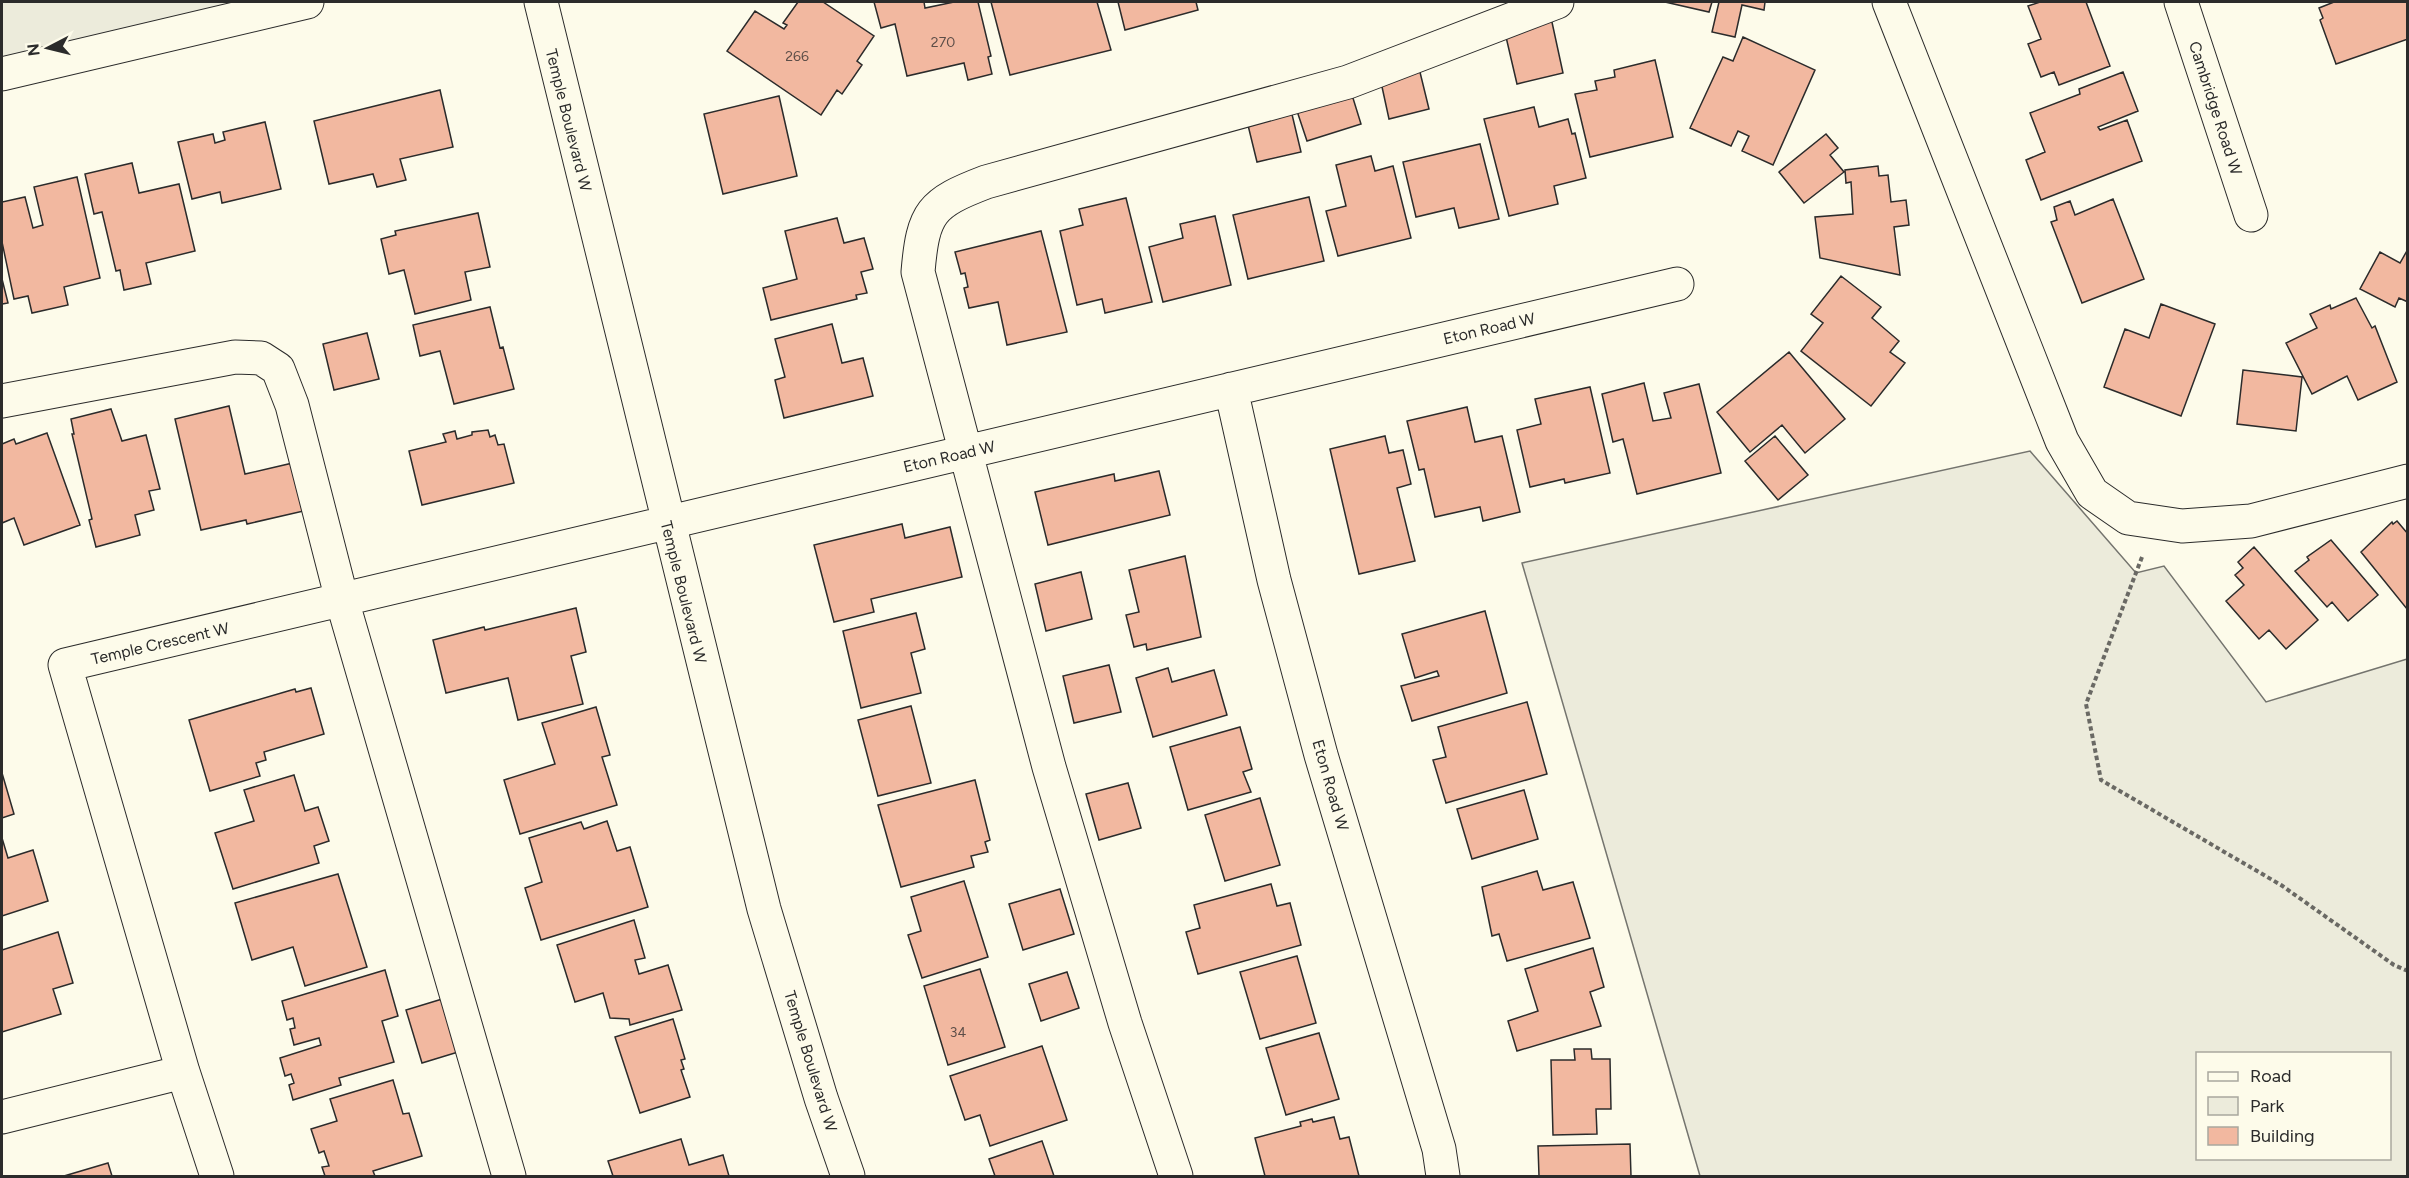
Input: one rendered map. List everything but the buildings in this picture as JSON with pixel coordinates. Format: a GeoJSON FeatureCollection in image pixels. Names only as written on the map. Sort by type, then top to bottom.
{"type":"FeatureCollection","features":[{"type":"Feature","properties":{"kind":"street"},"geometry":{"type":"LineString","coordinates":[[2,74],[307,2]]}},
{"type":"Feature","properties":{"kind":"street","name":"Temple Boulevard W"},"geometry":{"type":"LineString","coordinates":[[541,2],[764,909],[821,1098],[848,1176]]}},
{"type":"Feature","properties":{"kind":"street"},"geometry":{"type":"LineString","coordinates":[[1176,1176],[1125,1023],[1049,767],[918,272],[921,237],[932,213],[950,196],[986,182],[1348,82],[1557,2]]}},
{"type":"Feature","properties":{"kind":"street"},"geometry":{"type":"LineString","coordinates":[[1889,2],[2062,441],[2092,493],[2128,518],[2182,526],[2251,521],[2408,481]]}},
{"type":"Feature","properties":{"kind":"street","name":"Cambridge Road W"},"geometry":{"type":"LineString","coordinates":[[2181,2],[2251,215]]}},
{"type":"Feature","properties":{"kind":"street","name":"Eton Road W"},"geometry":{"type":"LineString","coordinates":[[667,522],[1677,284]]}},
{"type":"Feature","properties":{"kind":"street"},"geometry":{"type":"LineString","coordinates":[[2,401],[235,357],[261,357],[278,369],[292,405],[342,600],[509,1176]]}},
{"type":"Feature","properties":{"kind":"street","name":"Eton Road W"},"geometry":{"type":"LineString","coordinates":[[1231,389],[1280,602],[1321,755],[1439,1149],[1443,1176]]}},
{"type":"Feature","properties":{"kind":"street","name":"Temple Crescent W"},"geometry":{"type":"LineString","coordinates":[[217,1176],[183,1072],[65,664],[667,522]]}},
{"type":"Feature","properties":{"kind":"street"},"geometry":{"type":"LineString","coordinates":[[2,1117],[183,1072]]}},
{"type":"Feature","properties":{"kind":"path"},"geometry":{"type":"LineString","coordinates":[[2156,523],[2086,704],[2101,780],[2281,885],[2394,965],[2408,971]]}},
{"type":"Feature","properties":{"kind":"green space"},"geometry":{"type":"Polygon","coordinates":[[[2,2],[307,2],[2,74],[2,2]]]}},
{"type":"Feature","properties":{"kind":"green space"},"geometry":{"type":"Polygon","coordinates":[[[2030,451],[2136,573],[2164,566],[2266,702],[2407,659],[2407,1176],[1700,1176],[1522,563],[2030,451]]]}}]}
